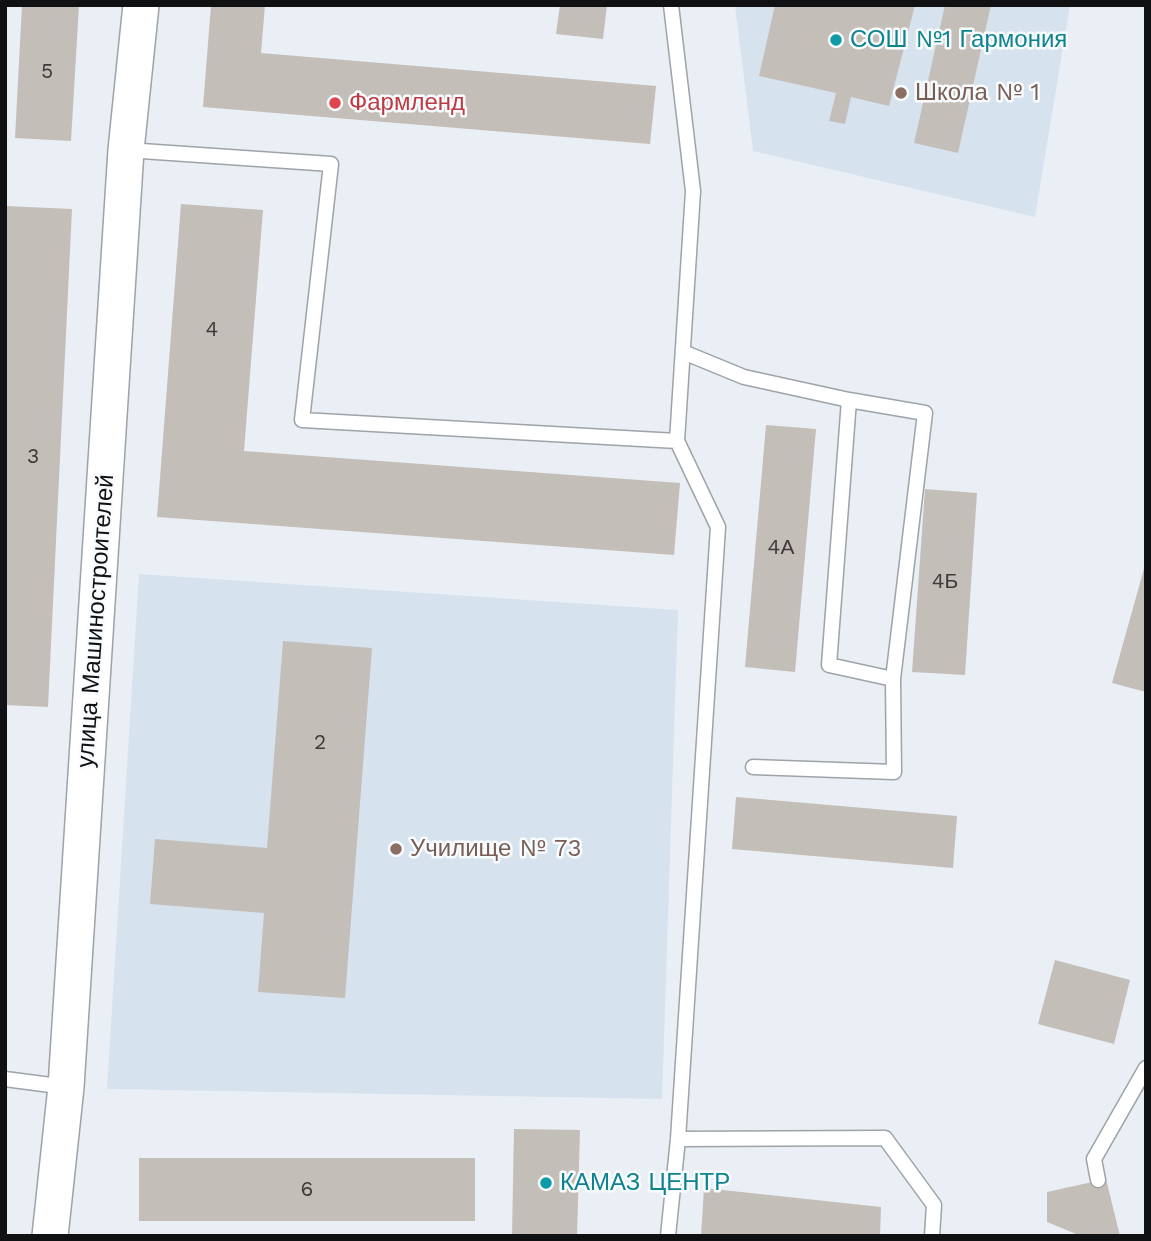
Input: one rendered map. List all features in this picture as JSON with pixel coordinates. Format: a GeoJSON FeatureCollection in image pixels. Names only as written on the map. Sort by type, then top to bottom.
{"type":"FeatureCollection","features":[{"type":"Feature","properties":{"kind":"street","name":"улица Машиностроителей"},"geometry":{"type":"LineString","coordinates":[[50,1236],[66,1087],[126,150],[141,5]]}},
{"type":"Feature","properties":{"kind":"lane"},"geometry":{"type":"LineString","coordinates":[[668,1236],[678,1139],[718,527],[677,441],[694,191],[671,5]]}},
{"type":"Feature","properties":{"kind":"lane"},"geometry":{"type":"LineString","coordinates":[[126,150],[331,164],[302,420],[677,441]]}},
{"type":"Feature","properties":{"kind":"lane"},"geometry":{"type":"LineString","coordinates":[[683,352],[744,377],[925,413],[893,678],[894,772],[753,767]]}},
{"type":"Feature","properties":{"kind":"lane"},"geometry":{"type":"LineString","coordinates":[[849,400],[829,665],[893,678]]}},
{"type":"Feature","properties":{"kind":"lane"},"geometry":{"type":"LineString","coordinates":[[1098,1180],[1094,1159],[1146,1068]]}},
{"type":"Feature","properties":{"kind":"lane"},"geometry":{"type":"LineString","coordinates":[[5,1079],[66,1087]]}},
{"type":"Feature","properties":{"kind":"lane"},"geometry":{"type":"LineString","coordinates":[[678,1139],[885,1138],[934,1205],[932,1236]]}},
{"type":"Feature","properties":{"kind":"shaded area","name":"Школа № 1"},"geometry":{"type":"Polygon","coordinates":[[[735,5],[1070,5],[1035,217],[753,151],[735,5]]]}},
{"type":"Feature","properties":{"kind":"shaded area","name":"Училище № 73"},"geometry":{"type":"Polygon","coordinates":[[[139,574],[678,610],[662,1099],[107,1089],[139,574]]]}},
{"type":"Feature","properties":{"kind":"building"},"geometry":{"type":"Polygon","coordinates":[[[22,5],[79,5],[71,141],[15,138],[22,5]]]}},
{"type":"Feature","properties":{"kind":"building"},"geometry":{"type":"Polygon","coordinates":[[[211,5],[265,5],[261,53],[656,86],[650,144],[203,107],[211,5]]]}},
{"type":"Feature","properties":{"kind":"building"},"geometry":{"type":"Polygon","coordinates":[[[560,5],[607,5],[603,39],[556,34],[560,5]]]}},
{"type":"Feature","properties":{"kind":"building","name":"СОШ №1 Гармония"},"geometry":{"type":"Polygon","coordinates":[[[775,5],[915,5],[889,106],[851,97],[845,124],[829,121],[836,93],[759,76],[775,5]]]}},
{"type":"Feature","properties":{"kind":"building","name":"СОШ №1 Гармония"},"geometry":{"type":"Polygon","coordinates":[[[945,5],[991,5],[958,153],[914,143],[945,5]]]}},
{"type":"Feature","properties":{"kind":"building"},"geometry":{"type":"Polygon","coordinates":[[[181,204],[263,210],[244,451],[680,483],[674,555],[157,517],[181,204]]]}},
{"type":"Feature","properties":{"kind":"building"},"geometry":{"type":"Polygon","coordinates":[[[5,206],[72,209],[48,707],[5,705],[5,206]]]}},
{"type":"Feature","properties":{"kind":"building"},"geometry":{"type":"Polygon","coordinates":[[[766,425],[816,429],[795,672],[745,667],[766,425]]]}},
{"type":"Feature","properties":{"kind":"building"},"geometry":{"type":"Polygon","coordinates":[[[925,489],[977,493],[965,675],[912,672],[925,489]]]}},
{"type":"Feature","properties":{"kind":"building"},"geometry":{"type":"Polygon","coordinates":[[[1146,565],[1146,692],[1112,683],[1146,565]]]}},
{"type":"Feature","properties":{"kind":"building"},"geometry":{"type":"Polygon","coordinates":[[[283,641],[372,648],[345,998],[258,992],[264,913],[150,904],[155,839],[267,848],[283,641]]]}},
{"type":"Feature","properties":{"kind":"building"},"geometry":{"type":"Polygon","coordinates":[[[736,797],[957,816],[953,868],[732,849],[736,797]]]}},
{"type":"Feature","properties":{"kind":"building"},"geometry":{"type":"Polygon","coordinates":[[[1055,960],[1130,980],[1114,1044],[1038,1024],[1055,960]]]}},
{"type":"Feature","properties":{"kind":"building","name":"КАМАЗ ЦЕНТР"},"geometry":{"type":"Polygon","coordinates":[[[514,1129],[580,1130],[577,1236],[512,1236],[514,1129]]]}},
{"type":"Feature","properties":{"kind":"building"},"geometry":{"type":"Polygon","coordinates":[[[139,1158],[475,1158],[475,1221],[139,1221],[139,1158]]]}},
{"type":"Feature","properties":{"kind":"building"},"geometry":{"type":"Polygon","coordinates":[[[1106,1179],[1120,1236],[1081,1236],[1047,1222],[1047,1192],[1106,1179]]]}},
{"type":"Feature","properties":{"kind":"building"},"geometry":{"type":"Polygon","coordinates":[[[704,1188],[881,1207],[880,1236],[701,1236],[704,1188]]]}},
{"type":"Feature","properties":{"kind":"place","name":"СОШ №1 Гармония"},"geometry":{"type":"Point","coordinates":[836,40]}},
{"type":"Feature","properties":{"kind":"place","name":"Школа № 1"},"geometry":{"type":"Point","coordinates":[901,93]}},
{"type":"Feature","properties":{"kind":"place","name":"Фармленд"},"geometry":{"type":"Point","coordinates":[335,103]}},
{"type":"Feature","properties":{"kind":"place","name":"Училище № 73"},"geometry":{"type":"Point","coordinates":[396,849]}},
{"type":"Feature","properties":{"kind":"place","name":"КАМАЗ ЦЕНТР"},"geometry":{"type":"Point","coordinates":[546,1183]}}]}
